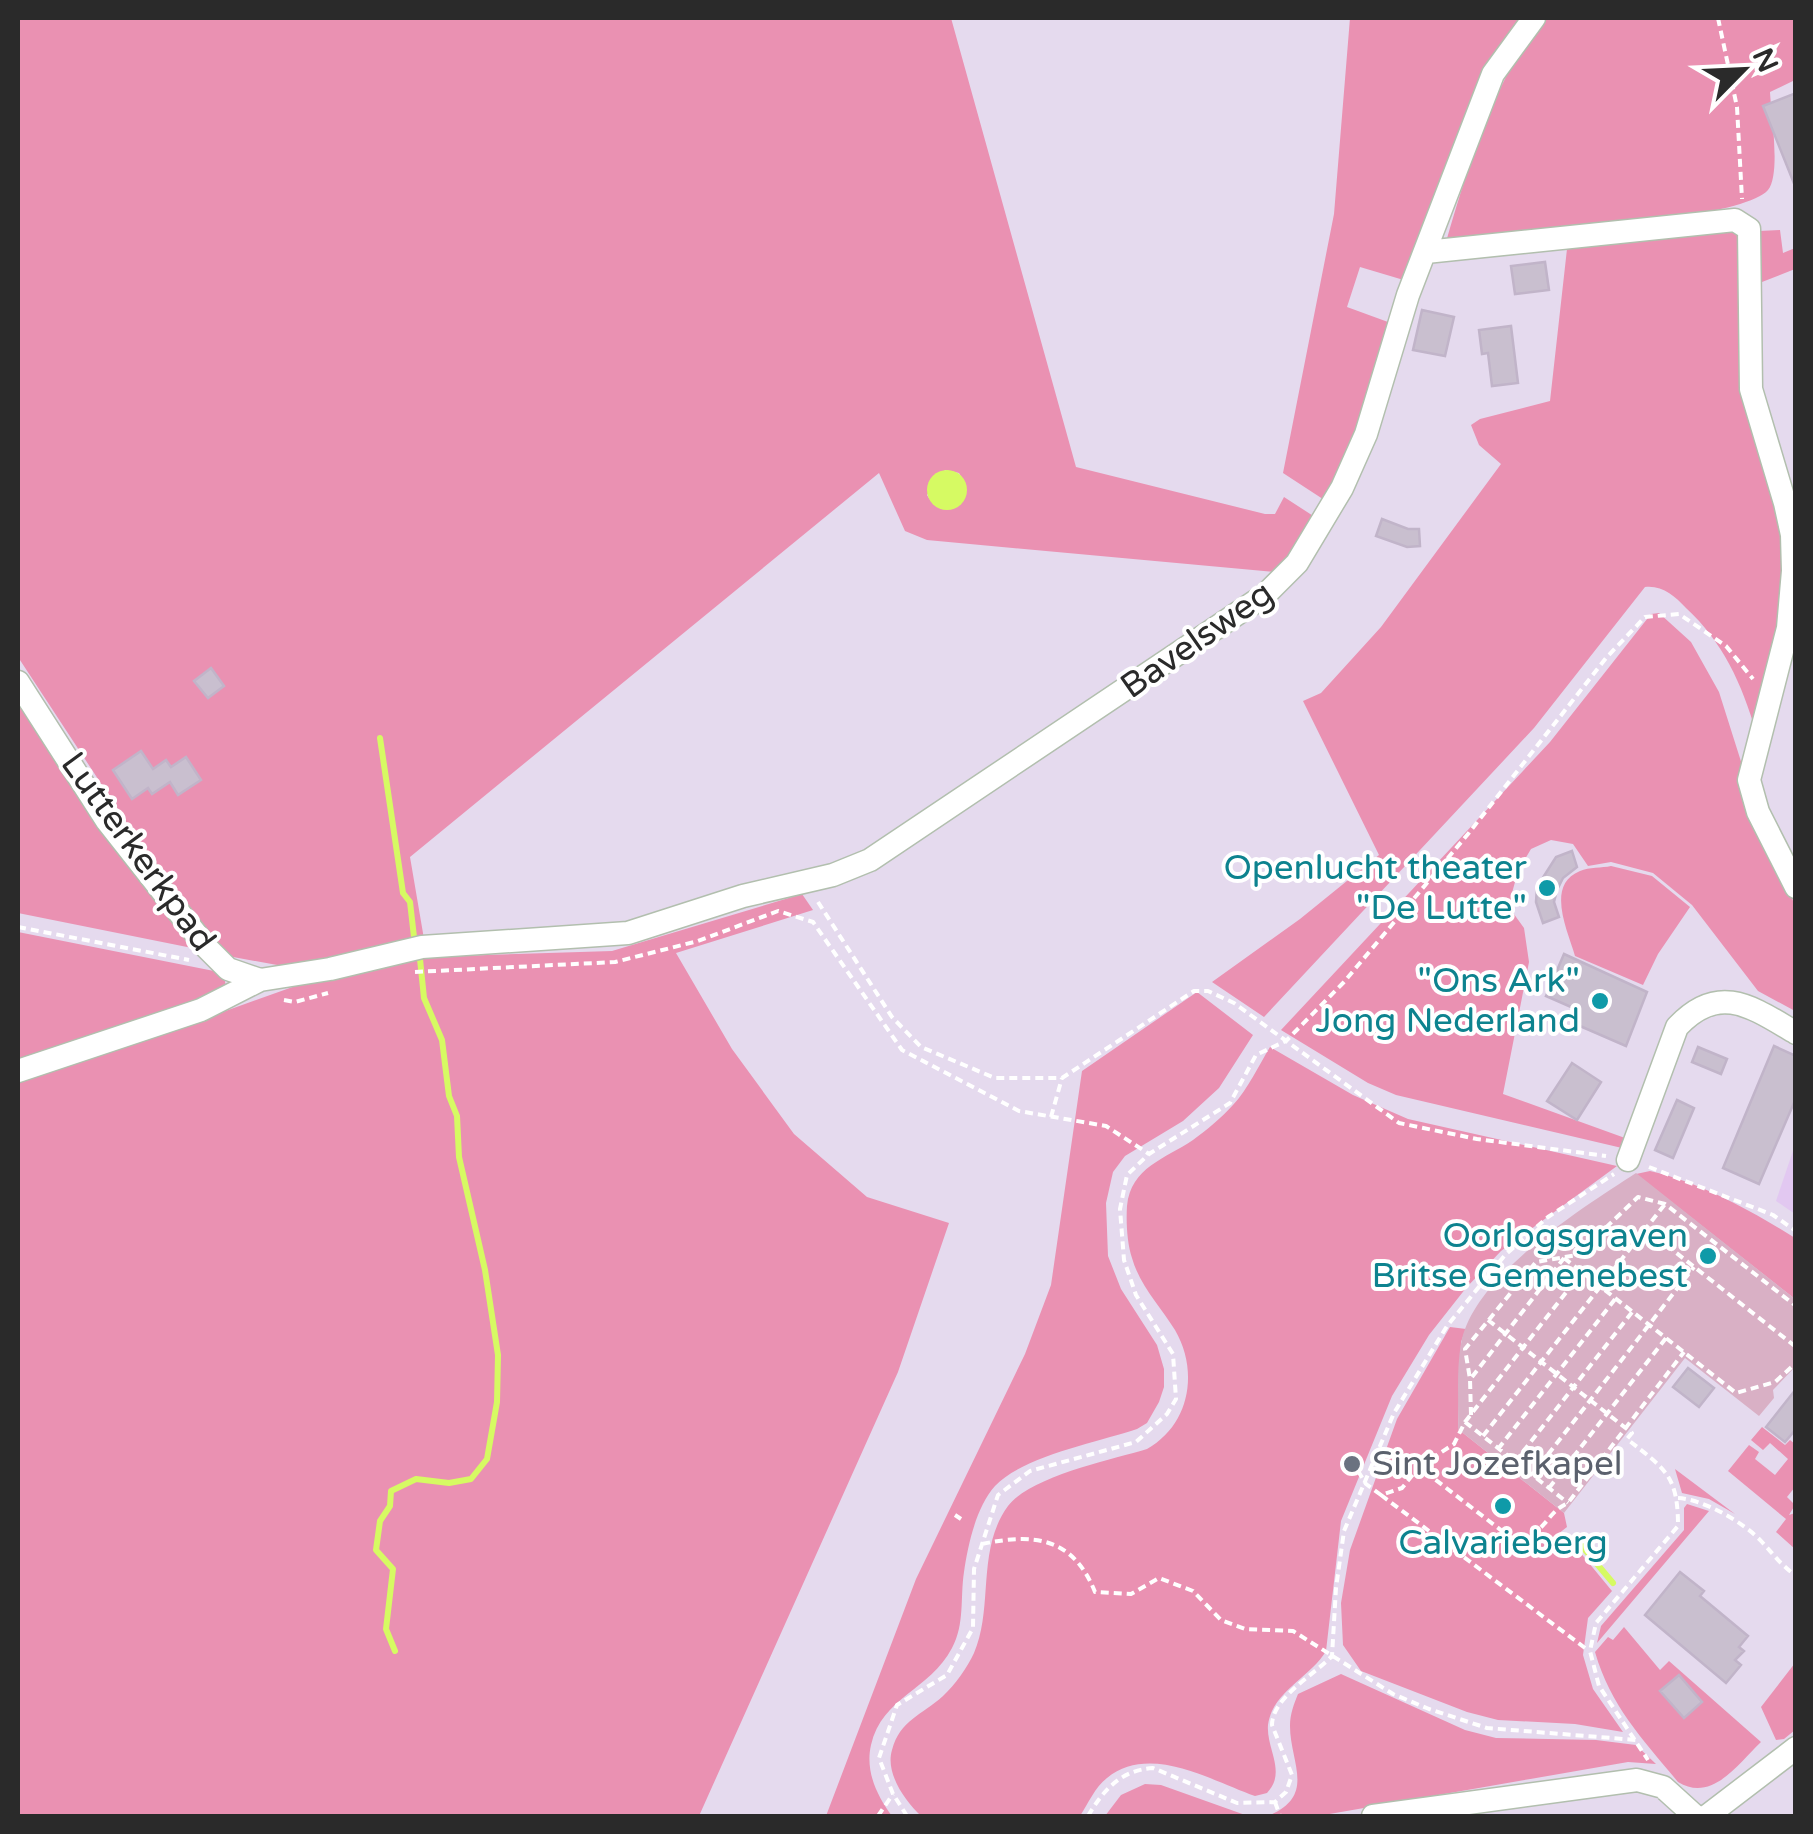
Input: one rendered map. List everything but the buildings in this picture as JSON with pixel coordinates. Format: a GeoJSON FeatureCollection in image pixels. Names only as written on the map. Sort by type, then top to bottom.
{"type":"FeatureCollection","features":[{"type":"Feature","properties":{"kind":"street","name":"Bavelsweg"},"geometry":{"type":"LineString","coordinates":[[260,980],[330,969],[422,947],[628,933],[870,860],[1280,584],[1298,563],[1342,488],[1358,452],[1389,351],[1494,74],[1534,18]]}},
{"type":"Feature","properties":{"kind":"street"},"geometry":{"type":"LineString","coordinates":[[1426,252],[1735,220],[1744,224],[1750,236],[1751,389],[1792,536],[1793,571],[1788,628],[1749,780],[1758,812],[1796,887]]}},
{"type":"Feature","properties":{"kind":"street","name":"Lutterkerkpad"},"geometry":{"type":"LineString","coordinates":[[18,682],[107,821],[228,969]]}},
{"type":"Feature","properties":{"kind":"street"},"geometry":{"type":"LineString","coordinates":[[228,969],[260,980]]}},
{"type":"Feature","properties":{"kind":"street"},"geometry":{"type":"LineString","coordinates":[[18,1071],[201,1010],[260,980]]}},
{"type":"Feature","properties":{"kind":"street"},"geometry":{"type":"LineString","coordinates":[[1628,1160],[1676,1027],[1688,1015],[1709,1004],[1736,1002],[1796,1033]]}},
{"type":"Feature","properties":{"kind":"street"},"geometry":{"type":"LineString","coordinates":[[1707,1816],[1796,1748]]}},
{"type":"Feature","properties":{"kind":"street"},"geometry":{"type":"LineString","coordinates":[[1373,1816],[1637,1780],[1664,1787],[1695,1816]]}},
{"type":"Feature","properties":{"kind":"path"},"geometry":{"type":"LineString","coordinates":[[1718,18],[1737,107],[1744,224]]}},
{"type":"Feature","properties":{"kind":"path"},"geometry":{"type":"LineString","coordinates":[[907,1816],[893,1794],[880,1758],[888,1728],[898,1705],[947,1675],[973,1628],[974,1569],[998,1495],[1030,1472],[1136,1442],[1167,1414],[1176,1398],[1173,1354],[1136,1294],[1124,1260],[1120,1210],[1127,1176],[1149,1154],[1230,1102],[1256,1055],[1286,1040],[1344,982],[1468,834],[1606,658],[1646,618],[1680,614],[1726,646],[1769,700]]}},
{"type":"Feature","properties":{"kind":"path"},"geometry":{"type":"LineString","coordinates":[[802,883],[829,916],[892,1017],[921,1047],[995,1078],[1062,1078],[1194,991],[1218,994],[1399,1123],[1628,1160],[1773,1215],[1796,1231]]}},
{"type":"Feature","properties":{"kind":"path"},"geometry":{"type":"LineString","coordinates":[[409,972],[616,962],[698,941],[778,911],[813,922],[902,1050],[1020,1111],[1106,1126],[1149,1154]]}},
{"type":"Feature","properties":{"kind":"path"},"geometry":{"type":"LineString","coordinates":[[18,928],[228,969]]}},
{"type":"Feature","properties":{"kind":"path"},"geometry":{"type":"LineString","coordinates":[[1051,1117],[1062,1078]]}},
{"type":"Feature","properties":{"kind":"path"},"geometry":{"type":"LineString","coordinates":[[1088,1816],[1102,1794],[1119,1778],[1140,1769],[1152,1768],[1237,1804],[1275,1802],[1286,1792],[1292,1775],[1272,1716],[1332,1656],[1344,1531],[1394,1413],[1447,1326],[1506,1255],[1548,1218],[1614,1175],[1628,1160]]}},
{"type":"Feature","properties":{"kind":"path"},"geometry":{"type":"LineString","coordinates":[[1471,1415],[1465,1349],[1536,1262],[1577,1256],[1638,1197],[1664,1204],[1796,1306]]}},
{"type":"Feature","properties":{"kind":"path"},"geometry":{"type":"LineString","coordinates":[[1483,1436],[1664,1204]]}},
{"type":"Feature","properties":{"kind":"path"},"geometry":{"type":"LineString","coordinates":[[1645,1228],[1796,1347]]}},
{"type":"Feature","properties":{"kind":"path"},"geometry":{"type":"LineString","coordinates":[[1564,1258],[1736,1393],[1775,1382],[1796,1362]]}},
{"type":"Feature","properties":{"kind":"path"},"geometry":{"type":"LineString","coordinates":[[1470,1378],[1564,1258]]}},
{"type":"Feature","properties":{"kind":"path"},"geometry":{"type":"LineString","coordinates":[[1532,1475],[1694,1267]]}},
{"type":"Feature","properties":{"kind":"path"},"geometry":{"type":"LineString","coordinates":[[1381,1494],[1402,1488],[1419,1467],[1454,1444],[1465,1422],[1582,1272]]}},
{"type":"Feature","properties":{"kind":"path"},"geometry":{"type":"LineString","coordinates":[[1498,1448],[1616,1298]]}},
{"type":"Feature","properties":{"kind":"path"},"geometry":{"type":"LineString","coordinates":[[1515,1462],[1632,1312]]}},
{"type":"Feature","properties":{"kind":"path"},"geometry":{"type":"LineString","coordinates":[[980,1544],[1013,1538],[1047,1541],[1069,1552],[1088,1574],[1095,1592],[1131,1594],[1158,1578],[1193,1591],[1221,1620],[1245,1628],[1293,1632],[1403,1698],[1487,1728],[1636,1740],[1599,1686],[1590,1652],[1596,1622],[1678,1526],[1678,1498],[1666,1470],[1627,1439],[1632,1434],[1488,1320]]}},
{"type":"Feature","properties":{"kind":"path"},"geometry":{"type":"LineString","coordinates":[[1549,1488],[1666,1338]]}},
{"type":"Feature","properties":{"kind":"path"},"geometry":{"type":"LineString","coordinates":[[1419,1467],[1516,1541],[1532,1537],[1568,1503],[1684,1352]]}},
{"type":"Feature","properties":{"kind":"path"},"geometry":{"type":"LineString","coordinates":[[1465,1422],[1568,1503]]}},
{"type":"Feature","properties":{"kind":"path"},"geometry":{"type":"LineString","coordinates":[[1358,1471],[1366,1484],[1590,1652]]}},
{"type":"Feature","properties":{"kind":"path"},"geometry":{"type":"LineString","coordinates":[[1678,1498],[1707,1504],[1761,1540],[1775,1560],[1796,1576]]}},
{"type":"Feature","properties":{"kind":"path"},"geometry":{"type":"LineString","coordinates":[[955,1515],[962,1518]]}},
{"type":"Feature","properties":{"kind":"path"},"geometry":{"type":"LineString","coordinates":[[878,1816],[893,1794]]}},
{"type":"Feature","properties":{"kind":"path"},"geometry":{"type":"LineString","coordinates":[[1275,1802],[1280,1816]]}},
{"type":"Feature","properties":{"kind":"shaded area"},"geometry":{"type":"Polygon","coordinates":[[[18,18],[951,18],[1076,467],[1265,514],[1275,514],[1284,497],[1321,521],[1274,572],[927,540],[905,531],[879,473],[410,857],[424,939],[299,969],[233,957],[213,937],[138,840],[18,657],[18,18]],[[945,470],[927,495],[935,505],[954,508],[966,485],[959,473],[945,470]]]}},
{"type":"Feature","properties":{"kind":"shaded area"},"geometry":{"type":"Polygon","coordinates":[[[1350,18],[1521,18],[1407,281],[1360,267],[1347,307],[1388,322],[1375,364],[1379,375],[1332,505],[1283,473],[1334,214],[1350,18]]]}},
{"type":"Feature","properties":{"kind":"shaded area"},"geometry":{"type":"Polygon","coordinates":[[[1543,18],[1795,18],[1795,80],[1770,92],[1775,157],[1768,190],[1748,201],[1668,219],[1446,242],[1496,97],[1543,18]]]}},
{"type":"Feature","properties":{"kind":"shaded area"},"geometry":{"type":"Polygon","coordinates":[[[1737,229],[1742,234],[1743,382],[1785,520],[1786,611],[1756,732],[1737,681],[1711,635],[1673,596],[1645,587],[1534,728],[1264,1017],[1212,982],[1300,919],[1379,855],[1303,701],[1321,693],[1381,627],[1501,464],[1479,445],[1471,425],[1480,419],[1550,401],[1567,249],[1737,229]]]}},
{"type":"Feature","properties":{"kind":"shaded area"},"geometry":{"type":"Polygon","coordinates":[[[1780,230],[1783,253],[1795,248],[1795,269],[1762,282],[1759,231],[1780,230]]]}},
{"type":"Feature","properties":{"kind":"shaded area"},"geometry":{"type":"Polygon","coordinates":[[[947,470],[961,476],[967,490],[961,504],[947,510],[933,504],[927,490],[933,476],[947,470]]]}},
{"type":"Feature","properties":{"kind":"shaded area"},"geometry":{"type":"Polygon","coordinates":[[[1659,613],[1691,642],[1719,692],[1751,793],[1795,906],[1795,1011],[1758,991],[1692,905],[1653,873],[1611,862],[1588,866],[1573,844],[1551,840],[1531,849],[1518,871],[1512,893],[1511,910],[1524,928],[1529,962],[1503,1094],[1625,1138],[1622,1148],[1396,1095],[1368,1083],[1281,1030],[1550,742],[1651,614],[1659,613]]]}},
{"type":"Feature","properties":{"kind":"shaded area"},"geometry":{"type":"Polygon","coordinates":[[[18,693],[202,950],[18,913],[18,693]]]}},
{"type":"Feature","properties":{"kind":"shaded area"},"geometry":{"type":"Polygon","coordinates":[[[1611,866],[1652,876],[1690,907],[1658,954],[1643,985],[1575,956],[1564,922],[1561,897],[1569,878],[1584,870],[1611,866]]]}},
{"type":"Feature","properties":{"kind":"shaded area"},"geometry":{"type":"Polygon","coordinates":[[[802,894],[813,910],[676,953],[732,1049],[794,1134],[867,1197],[949,1223],[898,1372],[699,1816],[18,1816],[18,1079],[153,1037],[301,984],[426,957],[612,951],[802,894]]]}},
{"type":"Feature","properties":{"kind":"shaded area"},"geometry":{"type":"Polygon","coordinates":[[[18,932],[219,972],[226,990],[18,1060],[18,932]]]}},
{"type":"Feature","properties":{"kind":"shaded area"},"geometry":{"type":"Polygon","coordinates":[[[1197,992],[1253,1035],[1219,1088],[1183,1121],[1125,1156],[1113,1172],[1106,1203],[1108,1256],[1121,1289],[1157,1345],[1164,1369],[1159,1402],[1147,1423],[1137,1429],[1042,1458],[995,1486],[983,1504],[971,1538],[960,1620],[952,1648],[932,1674],[885,1716],[871,1745],[874,1783],[892,1816],[826,1816],[916,1579],[1025,1354],[1051,1285],[1082,1071],[1197,992]]]}},
{"type":"Feature","properties":{"kind":"shaded area"},"geometry":{"type":"Polygon","coordinates":[[[1270,1047],[1353,1095],[1408,1119],[1617,1166],[1501,1251],[1429,1335],[1392,1396],[1341,1521],[1326,1651],[1271,1713],[1268,1734],[1276,1769],[1267,1793],[1255,1796],[1181,1768],[1142,1764],[1107,1778],[1080,1816],[921,1816],[894,1777],[892,1750],[900,1732],[947,1692],[974,1653],[983,1617],[992,1541],[1008,1506],[1019,1495],[1053,1478],[1147,1449],[1162,1439],[1181,1412],[1186,1396],[1187,1363],[1175,1330],[1145,1287],[1132,1258],[1127,1226],[1130,1193],[1142,1173],[1193,1140],[1229,1110],[1270,1047]]]}},
{"type":"Feature","properties":{"kind":"shaded area"},"geometry":{"type":"Polygon","coordinates":[[[1795,1145],[1795,1214],[1776,1201],[1795,1145]]]}},
{"type":"Feature","properties":{"kind":"shaded area"},"geometry":{"type":"Polygon","coordinates":[[[1650,1171],[1725,1198],[1795,1238],[1795,1299],[1636,1174],[1650,1171]]]}},
{"type":"Feature","properties":{"kind":"shaded area"},"geometry":{"type":"Polygon","coordinates":[[[1636,1173],[1795,1299],[1795,1367],[1773,1390],[1774,1398],[1759,1416],[1685,1358],[1564,1513],[1458,1429],[1461,1344],[1469,1319],[1507,1270],[1532,1246],[1636,1173]]]}},
{"type":"Feature","properties":{"kind":"shaded area"},"geometry":{"type":"Polygon","coordinates":[[[1450,1327],[1466,1329],[1461,1342],[1458,1429],[1564,1513],[1567,1527],[1549,1541],[1539,1542],[1550,1546],[1565,1534],[1612,1591],[1588,1618],[1583,1655],[1593,1689],[1623,1732],[1575,1724],[1498,1720],[1467,1712],[1361,1671],[1343,1645],[1341,1603],[1350,1550],[1397,1419],[1450,1327]]]}},
{"type":"Feature","properties":{"kind":"shaded area"},"geometry":{"type":"Polygon","coordinates":[[[1762,1427],[1785,1445],[1790,1440],[1795,1444],[1795,1487],[1787,1497],[1795,1505],[1789,1515],[1795,1513],[1795,1549],[1776,1532],[1786,1519],[1728,1471],[1749,1445],[1759,1452],[1755,1459],[1775,1475],[1788,1459],[1770,1443],[1763,1450],[1751,1440],[1762,1427]]]}},
{"type":"Feature","properties":{"kind":"shaded area"},"geometry":{"type":"Polygon","coordinates":[[[1675,1469],[1735,1514],[1709,1499],[1682,1493],[1675,1469]]]}},
{"type":"Feature","properties":{"kind":"shaded area"},"geometry":{"type":"Polygon","coordinates":[[[1687,1504],[1709,1511],[1597,1643],[1601,1626],[1684,1530],[1687,1504]]]}},
{"type":"Feature","properties":{"kind":"shaded area"},"geometry":{"type":"Polygon","coordinates":[[[1624,1627],[1660,1670],[1669,1661],[1761,1742],[1724,1778],[1702,1788],[1678,1782],[1619,1706],[1595,1652],[1624,1627]]]}},
{"type":"Feature","properties":{"kind":"shaded area"},"geometry":{"type":"Polygon","coordinates":[[[1795,1663],[1795,1730],[1776,1740],[1761,1707],[1795,1663]]]}},
{"type":"Feature","properties":{"kind":"shaded area"},"geometry":{"type":"Polygon","coordinates":[[[1341,1674],[1465,1730],[1496,1738],[1636,1745],[1656,1764],[1628,1762],[1318,1816],[1268,1816],[1292,1799],[1296,1788],[1290,1726],[1298,1694],[1341,1674]]]}},
{"type":"Feature","properties":{"kind":"shaded area"},"geometry":{"type":"Polygon","coordinates":[[[1145,1784],[1161,1785],[1248,1816],[1105,1816],[1121,1795],[1145,1784]]]}},
{"type":"Feature","properties":{"kind":"waterway"},"geometry":{"type":"LineString","coordinates":[[380,738],[403,893],[410,902],[414,937]]}},
{"type":"Feature","properties":{"kind":"waterway"},"geometry":{"type":"LineString","coordinates":[[395,1651],[386,1629],[393,1569],[376,1550],[380,1521],[390,1506],[391,1491],[416,1479],[449,1483],[471,1479],[487,1459],[497,1402],[498,1355],[485,1270],[459,1157],[457,1116],[449,1096],[442,1040],[424,998],[420,959]]}},
{"type":"Feature","properties":{"kind":"waterway"},"geometry":{"type":"LineString","coordinates":[[1576,1539],[1613,1583]]}},
{"type":"Feature","properties":{"kind":"place","name":"Openlucht theater \"De Lutte\""},"geometry":{"type":"Point","coordinates":[1547,888]}},
{"type":"Feature","properties":{"kind":"place","name":"\"Ons Ark\" Jong Nederland"},"geometry":{"type":"Point","coordinates":[1600,1001]}},
{"type":"Feature","properties":{"kind":"place","name":"Oorlogsgraven Britse Gemenebest"},"geometry":{"type":"Point","coordinates":[1708,1256]}},
{"type":"Feature","properties":{"kind":"place","name":"Sint Jozefkapel"},"geometry":{"type":"Point","coordinates":[1352,1464]}},
{"type":"Feature","properties":{"kind":"place","name":"Calvarieberg"},"geometry":{"type":"Point","coordinates":[1503,1506]}}]}
